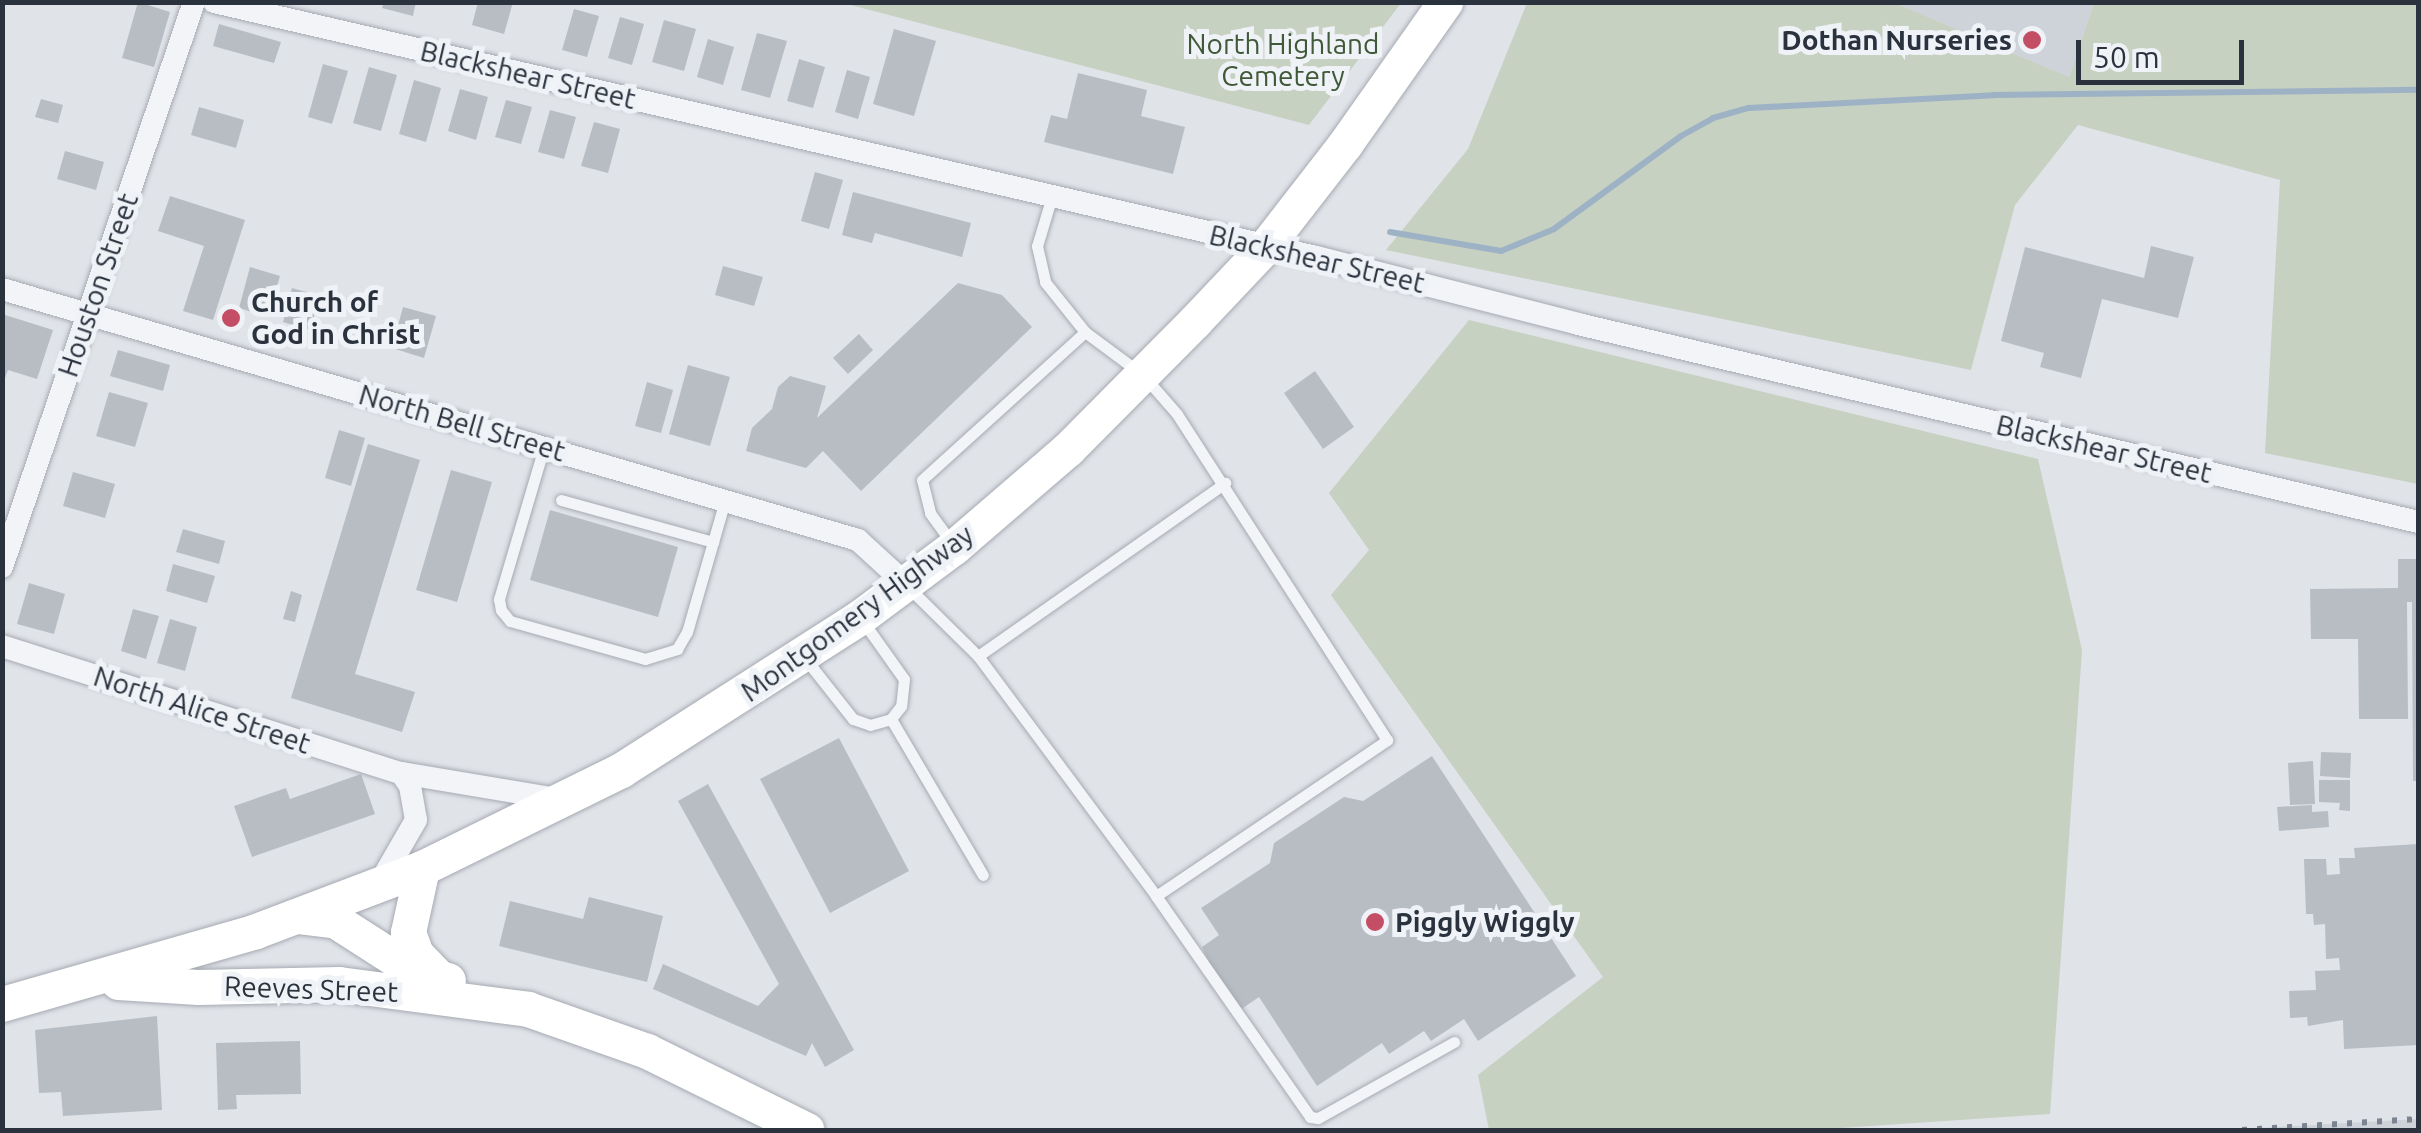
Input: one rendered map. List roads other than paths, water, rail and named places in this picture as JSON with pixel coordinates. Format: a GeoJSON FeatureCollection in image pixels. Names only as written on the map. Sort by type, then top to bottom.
{"type":"FeatureCollection","features":[{"type":"Feature","properties":{"kind":"main road","name":"Montgomery Highway"},"geometry":{"type":"LineString","coordinates":[[2,1004],[355,900],[563,799],[697,726],[804,656],[954,547],[1143,376],[1266,246],[1356,130],[1445,2]]}},
{"type":"Feature","properties":{"kind":"main road"},"geometry":{"type":"LineString","coordinates":[[422,868],[408,932],[416,954],[439,978]]}},
{"type":"Feature","properties":{"kind":"main road","name":"Reeves Street"},"geometry":{"type":"LineString","coordinates":[[355,900],[414,972],[501,991],[528,1009],[664,1058],[807,1130]]}},
{"type":"Feature","properties":{"kind":"main road"},"geometry":{"type":"LineString","coordinates":[[355,900],[338,947],[348,960],[392,988]]}},
{"type":"Feature","properties":{"kind":"main road","name":"Reeves Street"},"geometry":{"type":"LineString","coordinates":[[92,980],[198,987],[270,982],[392,988],[496,1008],[528,1009]]}},
{"type":"Feature","properties":{"kind":"street","name":"Houston Street"},"geometry":{"type":"LineString","coordinates":[[2,567],[194,2]]}},
{"type":"Feature","properties":{"kind":"street","name":"Blackshear Street"},"geometry":{"type":"LineString","coordinates":[[214,2],[1266,246],[2418,522]]}},
{"type":"Feature","properties":{"kind":"street","name":"North Bell Street"},"geometry":{"type":"LineString","coordinates":[[2,289],[858,540],[906,584]]}},
{"type":"Feature","properties":{"kind":"street","name":"North Alice Street"},"geometry":{"type":"LineString","coordinates":[[2,646],[400,774],[563,799]]}},
{"type":"Feature","properties":{"kind":"street"},"geometry":{"type":"LineString","coordinates":[[355,900],[416,820],[410,786],[400,774]]}},
{"type":"Feature","properties":{"kind":"lane"},"geometry":{"type":"LineString","coordinates":[[1052,196],[1037,246],[1045,282],[1085,332],[1143,376],[1177,414],[1387,740],[1156,896]]}},
{"type":"Feature","properties":{"kind":"lane"},"geometry":{"type":"LineString","coordinates":[[954,547],[930,513],[922,480],[1085,332]]}},
{"type":"Feature","properties":{"kind":"lane"},"geometry":{"type":"LineString","coordinates":[[544,447],[500,598],[501,610],[510,620],[638,658],[663,656],[678,649],[687,632],[726,500]]}},
{"type":"Feature","properties":{"kind":"lane"},"geometry":{"type":"LineString","coordinates":[[978,656],[1225,483]]}},
{"type":"Feature","properties":{"kind":"lane"},"geometry":{"type":"LineString","coordinates":[[562,500],[714,542]]}},
{"type":"Feature","properties":{"kind":"lane"},"geometry":{"type":"LineString","coordinates":[[906,584],[934,617],[978,656],[1156,896],[1310,1117],[1318,1118],[1454,1042]]}},
{"type":"Feature","properties":{"kind":"lane"},"geometry":{"type":"LineString","coordinates":[[804,656],[852,720],[870,724],[891,719],[901,706],[904,680],[860,617]]}},
{"type":"Feature","properties":{"kind":"lane"},"geometry":{"type":"LineString","coordinates":[[891,719],[983,875]]}},
{"type":"Feature","properties":{"kind":"waterway"},"geometry":{"type":"LineString","coordinates":[[1390,232],[1501,251],[1554,229],[1681,136],[1713,118],[1749,108],[1994,95],[2418,90]]}},
{"type":"Feature","properties":{"kind":"railway"},"geometry":{"type":"LineString","coordinates":[[2242,1130],[2418,1119]]}},
{"type":"Feature","properties":{"kind":"place","name":"Dothan Nurseries"},"geometry":{"type":"Point","coordinates":[2032,40]}},
{"type":"Feature","properties":{"kind":"place","name":"Church of God in Christ"},"geometry":{"type":"Point","coordinates":[231,318]}},
{"type":"Feature","properties":{"kind":"place","name":"Piggly Wiggly"},"geometry":{"type":"Point","coordinates":[1375,922]}},
{"type":"Feature","properties":{"kind":"park label","name":"North Highland Cemetery"},"geometry":{"type":"Point","coordinates":[1283,60]}}]}
